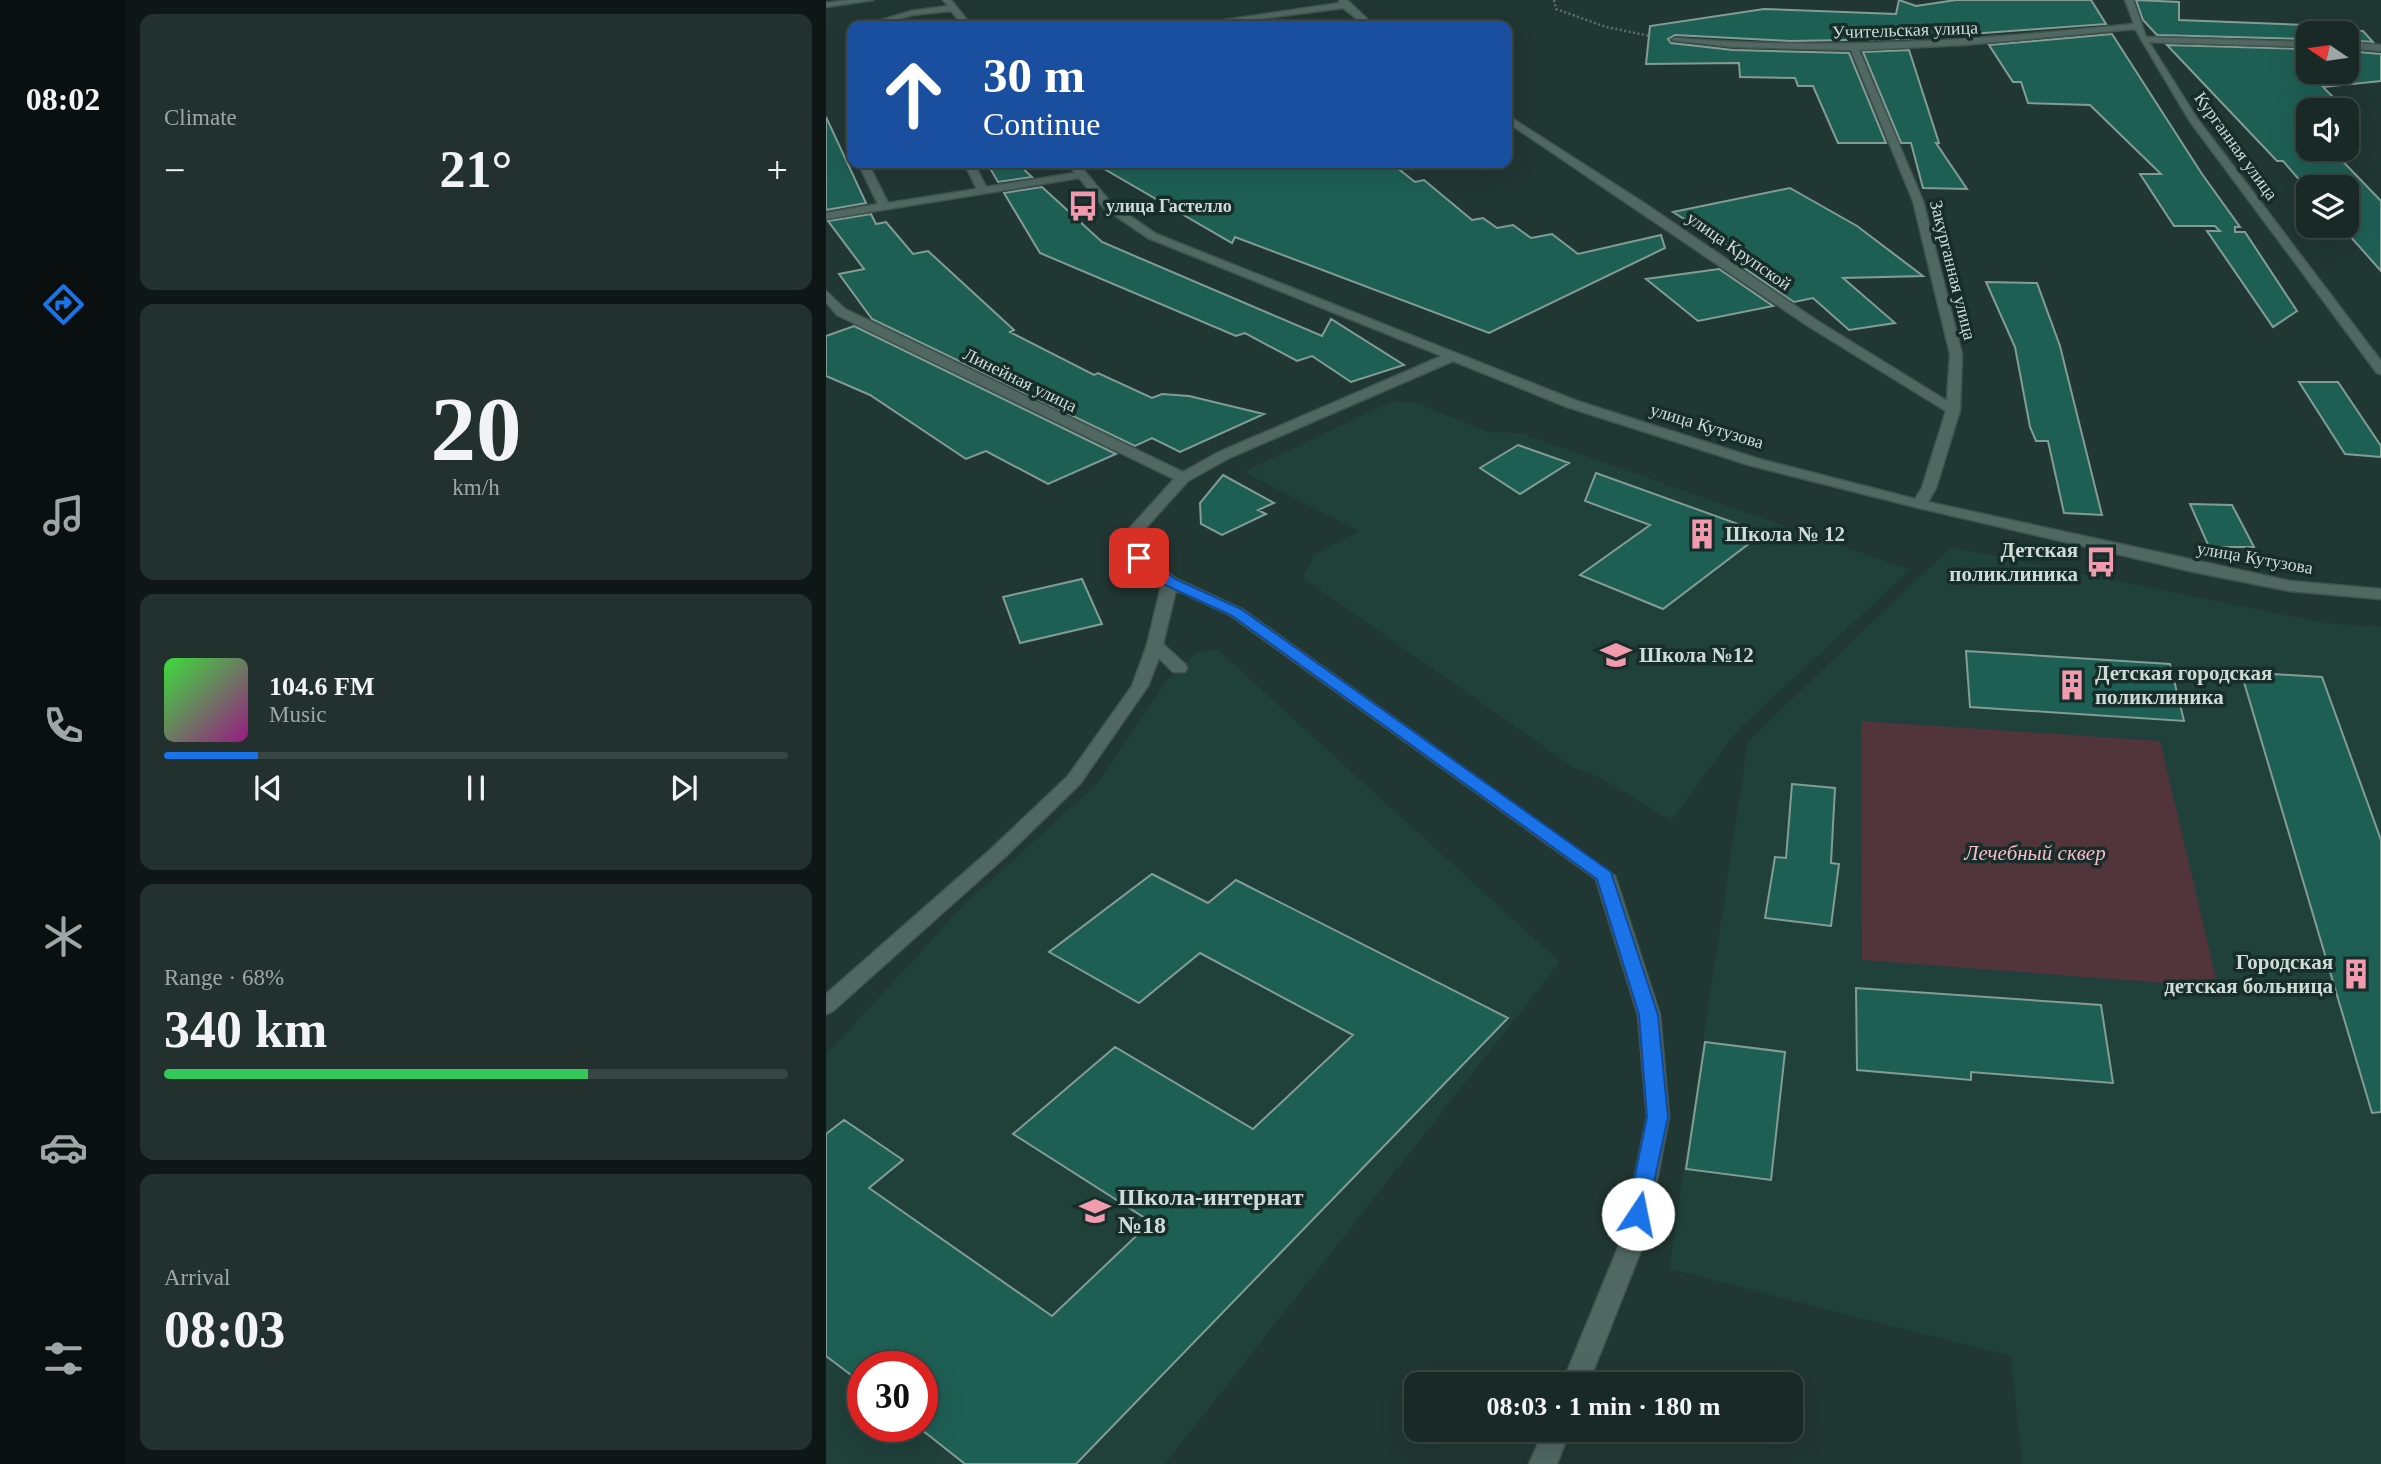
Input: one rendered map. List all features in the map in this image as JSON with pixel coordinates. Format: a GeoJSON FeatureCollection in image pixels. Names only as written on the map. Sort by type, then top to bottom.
{"type":"FeatureCollection","features":[{"type":"Feature","properties":{"kind":"street"},"geometry":{"type":"LineString","coordinates":[[826,5],[869,0]]}},
{"type":"Feature","properties":{"kind":"street"},"geometry":{"type":"LineString","coordinates":[[947,0],[964,21]]}},
{"type":"Feature","properties":{"kind":"street","name":"Курганная улица"},"geometry":{"type":"LineString","coordinates":[[2129,0],[2136,26],[2192,118],[2381,370]]}},
{"type":"Feature","properties":{"kind":"street"},"geometry":{"type":"LineString","coordinates":[[1222,21],[1344,3],[1365,21]]}},
{"type":"Feature","properties":{"kind":"street"},"geometry":{"type":"LineString","coordinates":[[879,21],[909,10],[953,8]]}},
{"type":"Feature","properties":{"kind":"street","name":"Учительская улица"},"geometry":{"type":"LineString","coordinates":[[1675,40],[1722,45],[1855,50],[1980,43],[2136,26]]}},
{"type":"Feature","properties":{"kind":"street"},"geometry":{"type":"LineString","coordinates":[[2143,39],[2296,44]]}},
{"type":"Feature","properties":{"kind":"street"},"geometry":{"type":"LineString","coordinates":[[2359,46],[2381,47]]}},
{"type":"Feature","properties":{"kind":"street"},"geometry":{"type":"LineString","coordinates":[[2367,46],[2381,55]]}},
{"type":"Feature","properties":{"kind":"street","name":"Закурганная улица"},"geometry":{"type":"LineString","coordinates":[[1855,50],[1918,201],[1956,354],[1953,410],[1929,488],[1919,504]]}},
{"type":"Feature","properties":{"kind":"street","name":"улица Крупской"},"geometry":{"type":"LineString","coordinates":[[1512,121],[1812,323],[1953,410]]}},
{"type":"Feature","properties":{"kind":"street"},"geometry":{"type":"LineString","coordinates":[[865,168],[884,206]]}},
{"type":"Feature","properties":{"kind":"street"},"geometry":{"type":"LineString","coordinates":[[972,168],[983,191]]}},
{"type":"Feature","properties":{"kind":"street"},"geometry":{"type":"LineString","coordinates":[[826,216],[983,191],[1077,169]]}},
{"type":"Feature","properties":{"kind":"street","name":"улица Кутузова"},"geometry":{"type":"LineString","coordinates":[[1077,169],[1096,197],[1120,218],[1152,236],[1598,413],[1754,461],[1919,504],[2290,586],[2381,594]]}},
{"type":"Feature","properties":{"kind":"street","name":"Линейная улица"},"geometry":{"type":"LineString","coordinates":[[826,295],[842,312],[1183,478]]}},
{"type":"Feature","properties":{"kind":"street"},"geometry":{"type":"LineString","coordinates":[[826,318],[842,312]]}},
{"type":"Feature","properties":{"kind":"street"},"geometry":{"type":"LineString","coordinates":[[1451,356],[1224,455],[1183,478],[1135,530],[1139,558],[1170,582],[1236,612],[1605,876],[1649,1015],[1658,1117],[1633,1238],[1580,1372]]}},
{"type":"Feature","properties":{"kind":"street"},"geometry":{"type":"LineString","coordinates":[[826,1006],[997,854],[1074,780],[1140,686],[1155,645],[1170,582]]}},
{"type":"Feature","properties":{"kind":"street"},"geometry":{"type":"LineString","coordinates":[[1155,645],[1179,668]]}},
{"type":"Feature","properties":{"kind":"street"},"geometry":{"type":"LineString","coordinates":[[1543,1464],[1552,1442]]}},
{"type":"Feature","properties":{"kind":"path"},"geometry":{"type":"LineString","coordinates":[[1553,0],[1556,9],[1573,17],[1625,31],[1675,40]]}},
{"type":"Feature","properties":{"kind":"shaded area","name":"Школа №12"},"geometry":{"type":"Polygon","coordinates":[[[1393,401],[1416,403],[1489,432],[1520,433],[1910,570],[1737,731],[1671,821],[1603,779],[1573,767],[1303,578],[1315,554],[1359,531],[1243,472],[1393,401]]]}},
{"type":"Feature","properties":{"kind":"shaded area"},"geometry":{"type":"Polygon","coordinates":[[[1951,547],[2324,623],[2381,627],[2381,1464],[2022,1464],[2011,1356],[1669,1269],[1748,741],[1951,547]]]}},
{"type":"Feature","properties":{"kind":"shaded area","name":"Школа-интернат №18"},"geometry":{"type":"Polygon","coordinates":[[[1218,650],[1560,962],[1165,1464],[826,1464],[826,1055],[965,904],[1099,782],[1168,679],[1198,651],[1218,650]]]}},
{"type":"Feature","properties":{"kind":"green space","name":"Лечебный сквер"},"geometry":{"type":"Polygon","coordinates":[[[1861,721],[2160,741],[2218,987],[1862,960],[1861,721]]]}},
{"type":"Feature","properties":{"kind":"building"},"geometry":{"type":"Polygon","coordinates":[[[1899,0],[1916,6],[1956,0],[2091,0],[2106,24],[1904,39],[1790,41],[1675,35],[1668,39],[1671,43],[1733,50],[1849,53],[1886,143],[1838,143],[1813,86],[1798,86],[1795,78],[1740,77],[1739,63],[1646,64],[1650,26],[1764,9],[1896,14],[1899,0]]]}},
{"type":"Feature","properties":{"kind":"building"},"geometry":{"type":"Polygon","coordinates":[[[2136,0],[2179,2],[2179,20],[2296,25],[2296,39],[2157,35],[2143,20],[2136,0]]]}},
{"type":"Feature","properties":{"kind":"building"},"geometry":{"type":"Polygon","coordinates":[[[2359,31],[2363,31],[2373,42],[2359,41],[2359,31]]]}},
{"type":"Feature","properties":{"kind":"building"},"geometry":{"type":"Polygon","coordinates":[[[2112,34],[2202,174],[2240,227],[2235,227],[2235,232],[2245,232],[2297,311],[2273,327],[2207,231],[2220,231],[2215,226],[2174,226],[2140,174],[2161,174],[2090,105],[2028,103],[2021,82],[2013,82],[1989,45],[2112,34]]]}},
{"type":"Feature","properties":{"kind":"building"},"geometry":{"type":"Polygon","coordinates":[[[2167,45],[2296,49],[2296,84],[2352,84],[2323,87],[2334,98],[2296,98],[2296,161],[2343,161],[2356,175],[2296,176],[2283,161],[2277,161],[2167,45]]]}},
{"type":"Feature","properties":{"kind":"building"},"geometry":{"type":"Polygon","coordinates":[[[1909,50],[1939,143],[1936,143],[1967,189],[1923,188],[1911,143],[1901,143],[1863,52],[1909,50]]]}},
{"type":"Feature","properties":{"kind":"building"},"geometry":{"type":"Polygon","coordinates":[[[2359,52],[2381,54],[2381,81],[2359,83],[2359,52]]]}},
{"type":"Feature","properties":{"kind":"building"},"geometry":{"type":"Polygon","coordinates":[[[826,117],[847,162],[847,168],[850,168],[866,203],[826,210],[826,117]]]}},
{"type":"Feature","properties":{"kind":"building"},"geometry":{"type":"Polygon","coordinates":[[[990,168],[1022,168],[1032,177],[998,182],[990,168]]]}},
{"type":"Feature","properties":{"kind":"building"},"geometry":{"type":"Polygon","coordinates":[[[1103,168],[1397,168],[1415,182],[1424,180],[1472,220],[1483,218],[1497,228],[1513,225],[1531,238],[1552,234],[1578,254],[1661,235],[1665,248],[1489,333],[1235,237],[1232,243],[1103,168]]]}},
{"type":"Feature","properties":{"kind":"building"},"geometry":{"type":"Polygon","coordinates":[[[2359,178],[2381,201],[2381,271],[2352,238],[2359,238],[2359,178]]]}},
{"type":"Feature","properties":{"kind":"building"},"geometry":{"type":"Polygon","coordinates":[[[1042,187],[1102,242],[1322,336],[1331,319],[1404,365],[1351,382],[1312,356],[1297,361],[1245,333],[1236,336],[1040,253],[1004,193],[1042,187]]]}},
{"type":"Feature","properties":{"kind":"building"},"geometry":{"type":"Polygon","coordinates":[[[1790,188],[1857,226],[1923,276],[1843,278],[1895,323],[1849,330],[1813,298],[1794,302],[1741,266],[1756,264],[1673,212],[1790,188]]]}},
{"type":"Feature","properties":{"kind":"building"},"geometry":{"type":"Polygon","coordinates":[[[871,214],[876,224],[886,222],[913,254],[928,251],[1014,330],[1010,332],[1094,375],[1098,373],[1152,398],[1162,394],[1189,396],[1264,414],[1180,452],[1152,438],[1135,446],[872,319],[839,274],[864,269],[828,221],[871,214]]]}},
{"type":"Feature","properties":{"kind":"building"},"geometry":{"type":"Polygon","coordinates":[[[1719,269],[1773,306],[1698,321],[1646,279],[1719,269]]]}},
{"type":"Feature","properties":{"kind":"building"},"geometry":{"type":"Polygon","coordinates":[[[1986,282],[2037,283],[2060,346],[2102,515],[2064,513],[2048,441],[2036,441],[2030,427],[2015,347],[1986,282]]]}},
{"type":"Feature","properties":{"kind":"building"},"geometry":{"type":"Polygon","coordinates":[[[854,326],[1116,454],[1048,484],[986,451],[966,459],[870,395],[826,376],[826,336],[854,326]]]}},
{"type":"Feature","properties":{"kind":"building"},"geometry":{"type":"Polygon","coordinates":[[[2299,382],[2338,382],[2381,446],[2381,457],[2345,454],[2299,382]]]}},
{"type":"Feature","properties":{"kind":"building"},"geometry":{"type":"Polygon","coordinates":[[[1518,445],[1569,463],[1520,494],[1480,468],[1518,445]]]}},
{"type":"Feature","properties":{"kind":"building","name":"Школа № 12"},"geometry":{"type":"Polygon","coordinates":[[[1596,473],[1763,533],[1663,609],[1580,575],[1650,525],[1585,501],[1596,473]]]}},
{"type":"Feature","properties":{"kind":"building"},"geometry":{"type":"Polygon","coordinates":[[[1223,475],[1274,503],[1258,510],[1266,514],[1222,535],[1201,524],[1200,503],[1223,475]]]}},
{"type":"Feature","properties":{"kind":"building"},"geometry":{"type":"Polygon","coordinates":[[[2190,504],[2232,505],[2254,547],[2209,547],[2190,504]]]}},
{"type":"Feature","properties":{"kind":"building"},"geometry":{"type":"Polygon","coordinates":[[[1082,579],[1102,624],[1020,643],[1003,597],[1082,579]]]}},
{"type":"Feature","properties":{"kind":"building","name":"Детская городская поликлиника"},"geometry":{"type":"Polygon","coordinates":[[[1966,651],[2170,664],[2184,721],[1970,707],[1966,651]]]}},
{"type":"Feature","properties":{"kind":"building","name":"Городская детская больница"},"geometry":{"type":"Polygon","coordinates":[[[2241,672],[2322,677],[2381,840],[2381,1112],[2372,1113],[2241,672]]]}},
{"type":"Feature","properties":{"kind":"building"},"geometry":{"type":"Polygon","coordinates":[[[1792,784],[1835,788],[1831,863],[1839,864],[1831,926],[1765,918],[1775,857],[1786,858],[1792,784]]]}},
{"type":"Feature","properties":{"kind":"building"},"geometry":{"type":"Polygon","coordinates":[[[1152,874],[1208,903],[1236,880],[1508,1018],[1076,1464],[965,1464],[937,1442],[938,1351],[847,1351],[847,1372],[826,1356],[826,1134],[844,1120],[903,1160],[869,1188],[1052,1316],[1151,1222],[1013,1134],[1115,1047],[1253,1129],[1353,1035],[1200,953],[1139,1003],[1049,952],[1152,874]]]}},
{"type":"Feature","properties":{"kind":"building"},"geometry":{"type":"Polygon","coordinates":[[[1856,988],[2101,1005],[2113,1083],[1971,1072],[1971,1080],[1857,1070],[1856,988]]]}},
{"type":"Feature","properties":{"kind":"building"},"geometry":{"type":"Polygon","coordinates":[[[1705,1042],[1785,1052],[1771,1180],[1686,1169],[1705,1042]]]}},
{"type":"Feature","properties":{"kind":"place","name":"улица Гастелло"},"geometry":{"type":"Point","coordinates":[1083,206]}},
{"type":"Feature","properties":{"kind":"place","name":"Школа № 12"},"geometry":{"type":"Point","coordinates":[1702,534]}},
{"type":"Feature","properties":{"kind":"place","name":"Детская поликлиника"},"geometry":{"type":"Point","coordinates":[2101,562]}},
{"type":"Feature","properties":{"kind":"place","name":"Школа №12"},"geometry":{"type":"Point","coordinates":[1616,655]}},
{"type":"Feature","properties":{"kind":"place","name":"Детская городская поликлиника"},"geometry":{"type":"Point","coordinates":[2072,685]}},
{"type":"Feature","properties":{"kind":"place","name":"Городская детская больница"},"geometry":{"type":"Point","coordinates":[2356,974]}},
{"type":"Feature","properties":{"kind":"place","name":"Школа-интернат №18"},"geometry":{"type":"Point","coordinates":[1095,1211]}},
{"type":"Feature","properties":{"kind":"route"},"geometry":{"type":"LineString","coordinates":[[1139,558],[1170,582],[1236,612],[1605,876],[1649,1015],[1658,1117],[1638,1214]]}}]}
